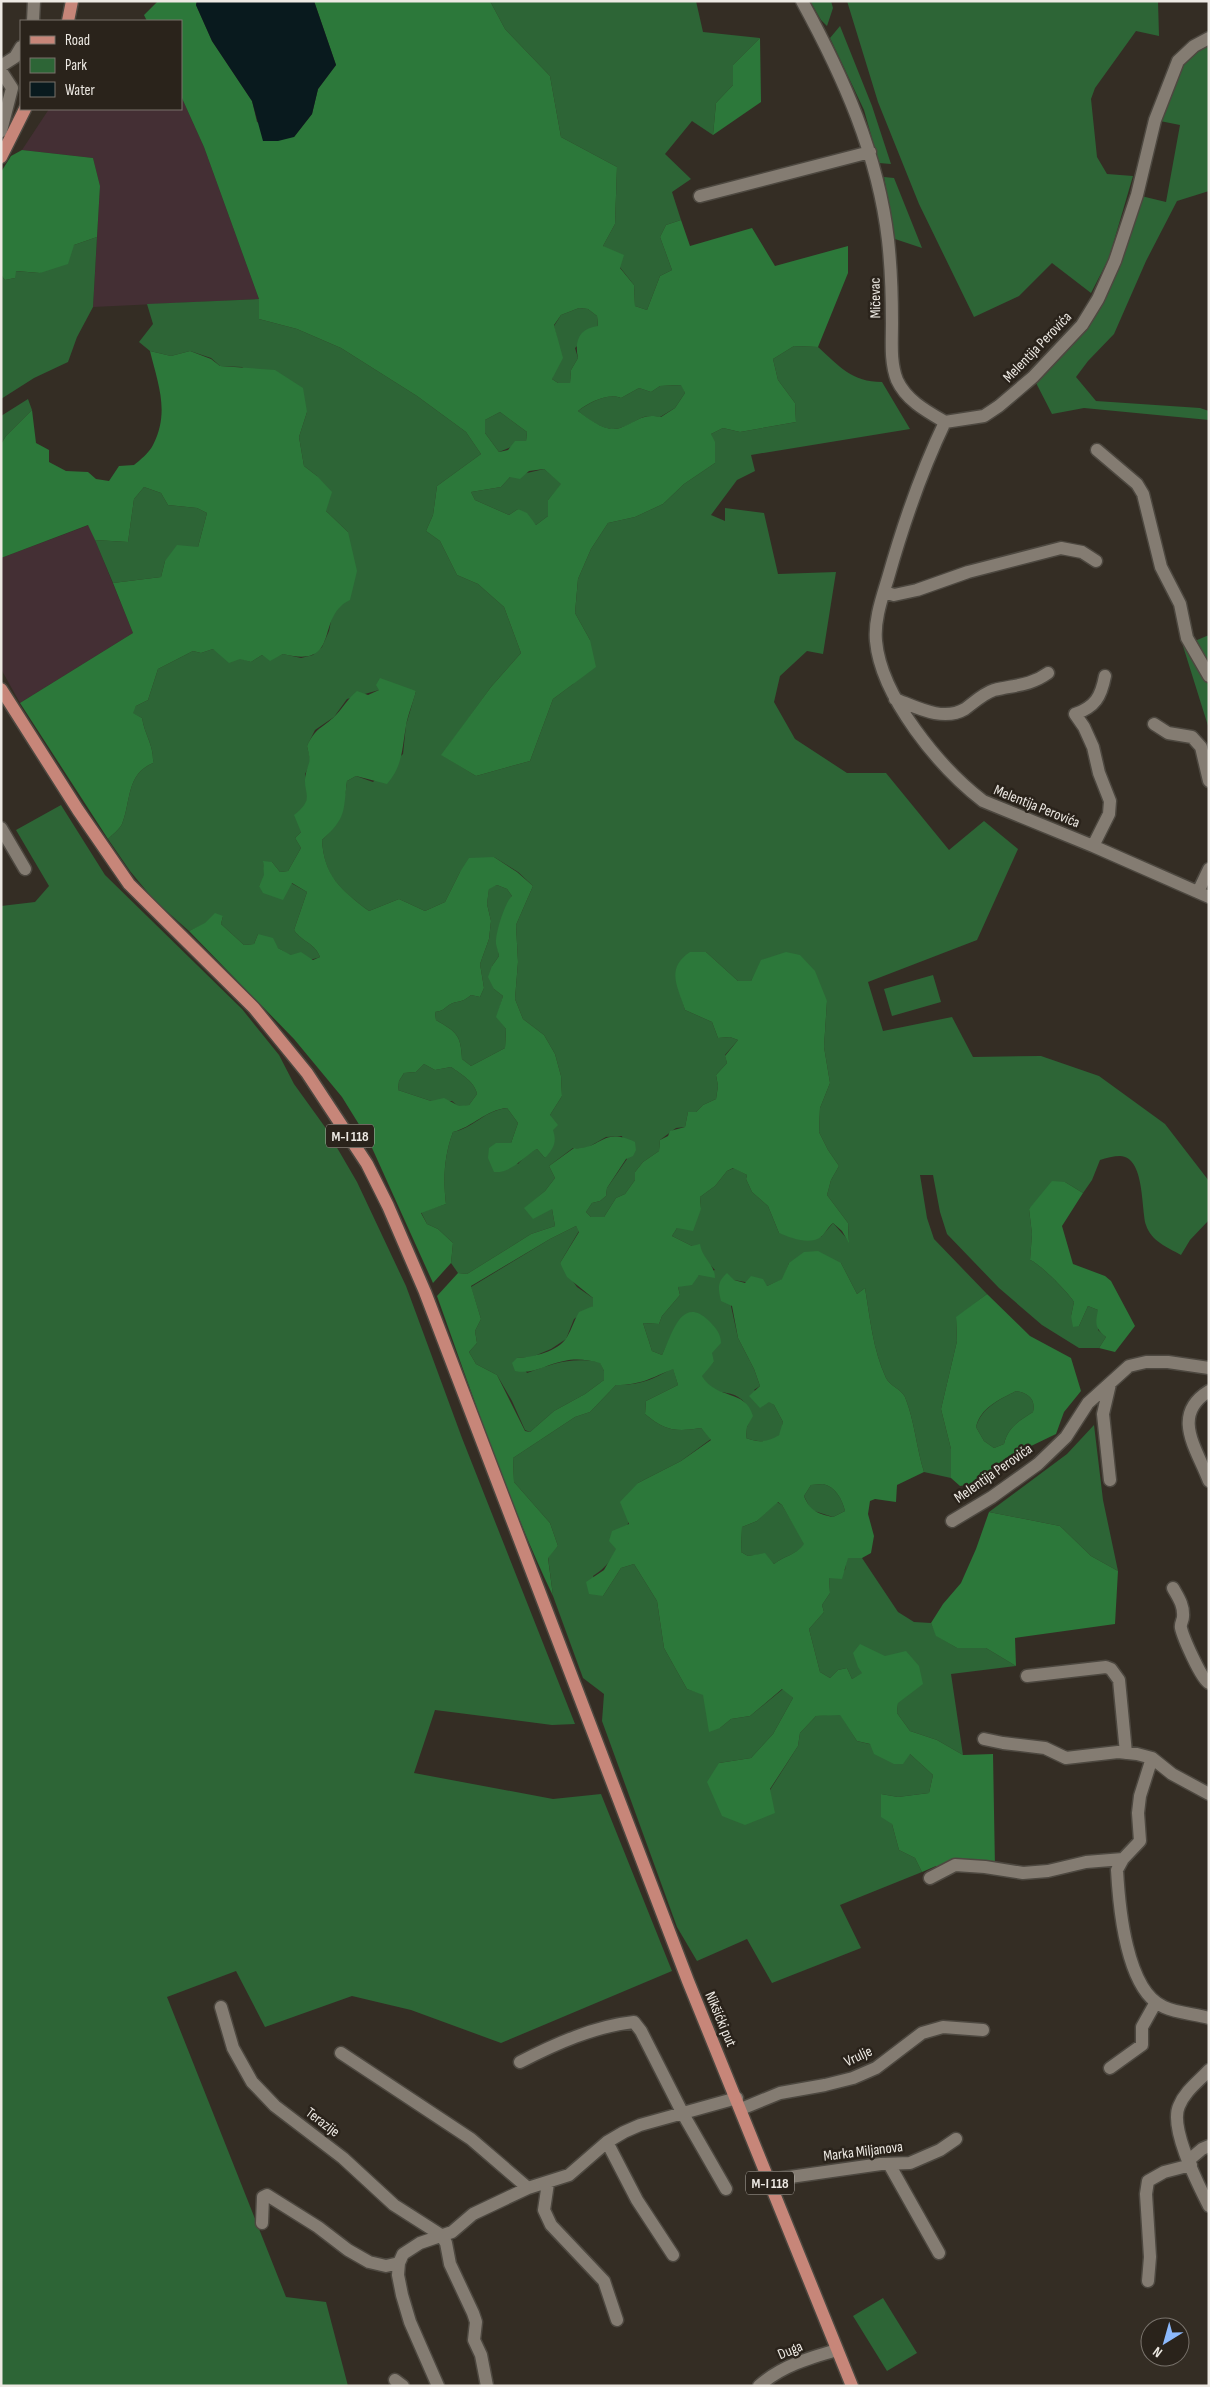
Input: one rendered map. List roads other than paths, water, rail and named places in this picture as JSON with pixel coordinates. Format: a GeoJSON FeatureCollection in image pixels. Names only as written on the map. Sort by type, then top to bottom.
{"type":"FeatureCollection","features":[{"type":"Feature","properties":{"kind":"main road"},"geometry":{"type":"LineString","coordinates":[[68,20],[72,1]]}},
{"type":"Feature","properties":{"kind":"main road"},"geometry":{"type":"LineString","coordinates":[[1,157],[24,110]]}},
{"type":"Feature","properties":{"kind":"main road","name":"Nikšićki put"},"geometry":{"type":"LineString","coordinates":[[1,689],[78,810],[129,884],[271,1027],[326,1100],[367,1164],[388,1206],[425,1292],[688,1981],[852,2386]]}},
{"type":"Feature","properties":{"kind":"street"},"geometry":{"type":"LineString","coordinates":[[33,20],[34,1]]}},
{"type":"Feature","properties":{"kind":"street","name":"Mičevac"},"geometry":{"type":"LineString","coordinates":[[802,1],[838,70],[870,152],[888,236],[891,264],[892,358],[897,379],[906,394],[924,410],[944,422]]}},
{"type":"Feature","properties":{"kind":"street","name":"Melentija Perovića"},"geometry":{"type":"LineString","coordinates":[[1209,38],[1194,46],[1178,61],[1155,120],[1137,195],[1115,261],[1098,299],[1082,325],[1032,377],[999,406],[984,416],[944,422],[918,485],[884,592],[879,611],[876,640],[881,668],[895,699],[950,773],[983,801],[1094,846],[1203,894],[1209,869]]}},
{"type":"Feature","properties":{"kind":"street"},"geometry":{"type":"LineString","coordinates":[[1,66],[15,57],[20,49]]}},
{"type":"Feature","properties":{"kind":"street"},"geometry":{"type":"LineString","coordinates":[[1,71],[12,88],[1,131]]}},
{"type":"Feature","properties":{"kind":"street"},"geometry":{"type":"LineString","coordinates":[[700,196],[870,152]]}},
{"type":"Feature","properties":{"kind":"street"},"geometry":{"type":"LineString","coordinates":[[1097,450],[1137,484],[1143,494],[1161,567],[1180,604],[1187,638],[1209,676]]}},
{"type":"Feature","properties":{"kind":"street"},"geometry":{"type":"LineString","coordinates":[[884,592],[894,595],[916,590],[968,572],[1061,548],[1082,552],[1096,561]]}},
{"type":"Feature","properties":{"kind":"street"},"geometry":{"type":"LineString","coordinates":[[895,699],[924,710],[947,715],[961,711],[991,691],[1036,682],[1048,673]]}},
{"type":"Feature","properties":{"kind":"street","name":"Melentija Perovića"},"geometry":{"type":"LineString","coordinates":[[1094,846],[1109,814],[1110,802],[1099,773],[1093,748],[1084,727],[1075,714],[1090,708],[1103,688],[1105,676]]}},
{"type":"Feature","properties":{"kind":"street"},"geometry":{"type":"LineString","coordinates":[[1154,724],[1168,733],[1192,737],[1201,748],[1209,781]]}},
{"type":"Feature","properties":{"kind":"street"},"geometry":{"type":"LineString","coordinates":[[1,828],[25,869]]}},
{"type":"Feature","properties":{"kind":"street","name":"Melentija Perovića"},"geometry":{"type":"LineString","coordinates":[[952,1521],[992,1497],[1038,1464],[1066,1437],[1088,1404],[1129,1366],[1146,1362],[1168,1362],[1209,1368]]}},
{"type":"Feature","properties":{"kind":"street"},"geometry":{"type":"LineString","coordinates":[[1110,1384],[1103,1414],[1110,1480]]}},
{"type":"Feature","properties":{"kind":"street"},"geometry":{"type":"LineString","coordinates":[[1209,1391],[1201,1396],[1190,1409],[1188,1424],[1193,1445],[1209,1481]]}},
{"type":"Feature","properties":{"kind":"street"},"geometry":{"type":"LineString","coordinates":[[1173,1588],[1182,1603],[1183,1616],[1180,1627],[1197,1668],[1205,1681],[1209,1683]]}},
{"type":"Feature","properties":{"kind":"street"},"geometry":{"type":"LineString","coordinates":[[1027,1676],[1106,1667],[1111,1669],[1119,1680],[1126,1753]]}},
{"type":"Feature","properties":{"kind":"street"},"geometry":{"type":"LineString","coordinates":[[984,1739],[1045,1748],[1066,1758],[1126,1753],[1152,1758],[1172,1774],[1209,1794]]}},
{"type":"Feature","properties":{"kind":"street"},"geometry":{"type":"LineString","coordinates":[[1152,1758],[1140,1796],[1138,1813],[1140,1841],[1123,1859],[1117,1870],[1127,1950],[1134,1970],[1150,1997],[1156,2002],[1164,2007],[1209,2018]]}},
{"type":"Feature","properties":{"kind":"street"},"geometry":{"type":"LineString","coordinates":[[930,1878],[955,1865],[985,1866],[1023,1873],[1048,1871],[1086,1862],[1123,1859]]}},
{"type":"Feature","properties":{"kind":"street"},"geometry":{"type":"LineString","coordinates":[[1110,2068],[1142,2045],[1142,2027],[1156,2002]]}},
{"type":"Feature","properties":{"kind":"street","name":"Terazije"},"geometry":{"type":"LineString","coordinates":[[221,2007],[234,2048],[252,2082],[275,2106],[343,2158],[394,2205],[441,2235]]}},
{"type":"Feature","properties":{"kind":"street"},"geometry":{"type":"LineString","coordinates":[[520,2062],[568,2040],[618,2024],[634,2022],[641,2031],[683,2114],[726,2189]]}},
{"type":"Feature","properties":{"kind":"street","name":"Vrulje"},"geometry":{"type":"LineString","coordinates":[[739,2103],[853,2078],[876,2068],[922,2033],[943,2027],[983,2030]]}},
{"type":"Feature","properties":{"kind":"street"},"geometry":{"type":"LineString","coordinates":[[341,2053],[472,2138],[528,2188]]}},
{"type":"Feature","properties":{"kind":"street"},"geometry":{"type":"LineString","coordinates":[[1209,2070],[1185,2094],[1176,2112],[1179,2138],[1209,2206]]}},
{"type":"Feature","properties":{"kind":"street"},"geometry":{"type":"LineString","coordinates":[[438,2386],[410,2322],[398,2275],[402,2254],[420,2243],[452,2232],[473,2214],[528,2188],[569,2175],[607,2142],[640,2125],[739,2103]]}},
{"type":"Feature","properties":{"kind":"street","name":"Marka Miljanova"},"geometry":{"type":"LineString","coordinates":[[769,2180],[889,2164],[910,2163],[940,2150],[956,2139]]}},
{"type":"Feature","properties":{"kind":"street"},"geometry":{"type":"LineString","coordinates":[[607,2142],[637,2200],[673,2255]]}},
{"type":"Feature","properties":{"kind":"street"},"geometry":{"type":"LineString","coordinates":[[1148,2281],[1150,2257],[1146,2194],[1148,2181],[1164,2172],[1190,2163],[1202,2149],[1209,2146]]}},
{"type":"Feature","properties":{"kind":"street"},"geometry":{"type":"LineString","coordinates":[[889,2164],[939,2252]]}},
{"type":"Feature","properties":{"kind":"street"},"geometry":{"type":"LineString","coordinates":[[548,2183],[544,2210],[557,2231],[604,2281],[617,2320]]}},
{"type":"Feature","properties":{"kind":"street"},"geometry":{"type":"LineString","coordinates":[[262,2223],[263,2197],[267,2195],[369,2262],[386,2266],[399,2263]]}},
{"type":"Feature","properties":{"kind":"street"},"geometry":{"type":"LineString","coordinates":[[441,2235],[446,2243],[450,2264],[476,2322],[474,2340],[481,2355],[487,2386]]}},
{"type":"Feature","properties":{"kind":"street","name":"Duga"},"geometry":{"type":"LineString","coordinates":[[759,2386],[766,2379],[797,2362],[837,2350]]}},
{"type":"Feature","properties":{"kind":"water"},"geometry":{"type":"Polygon","coordinates":[[[197,1],[314,1],[336,65],[318,89],[312,114],[294,137],[278,141],[263,141],[252,101],[212,41],[196,5],[197,1]]]}}]}
